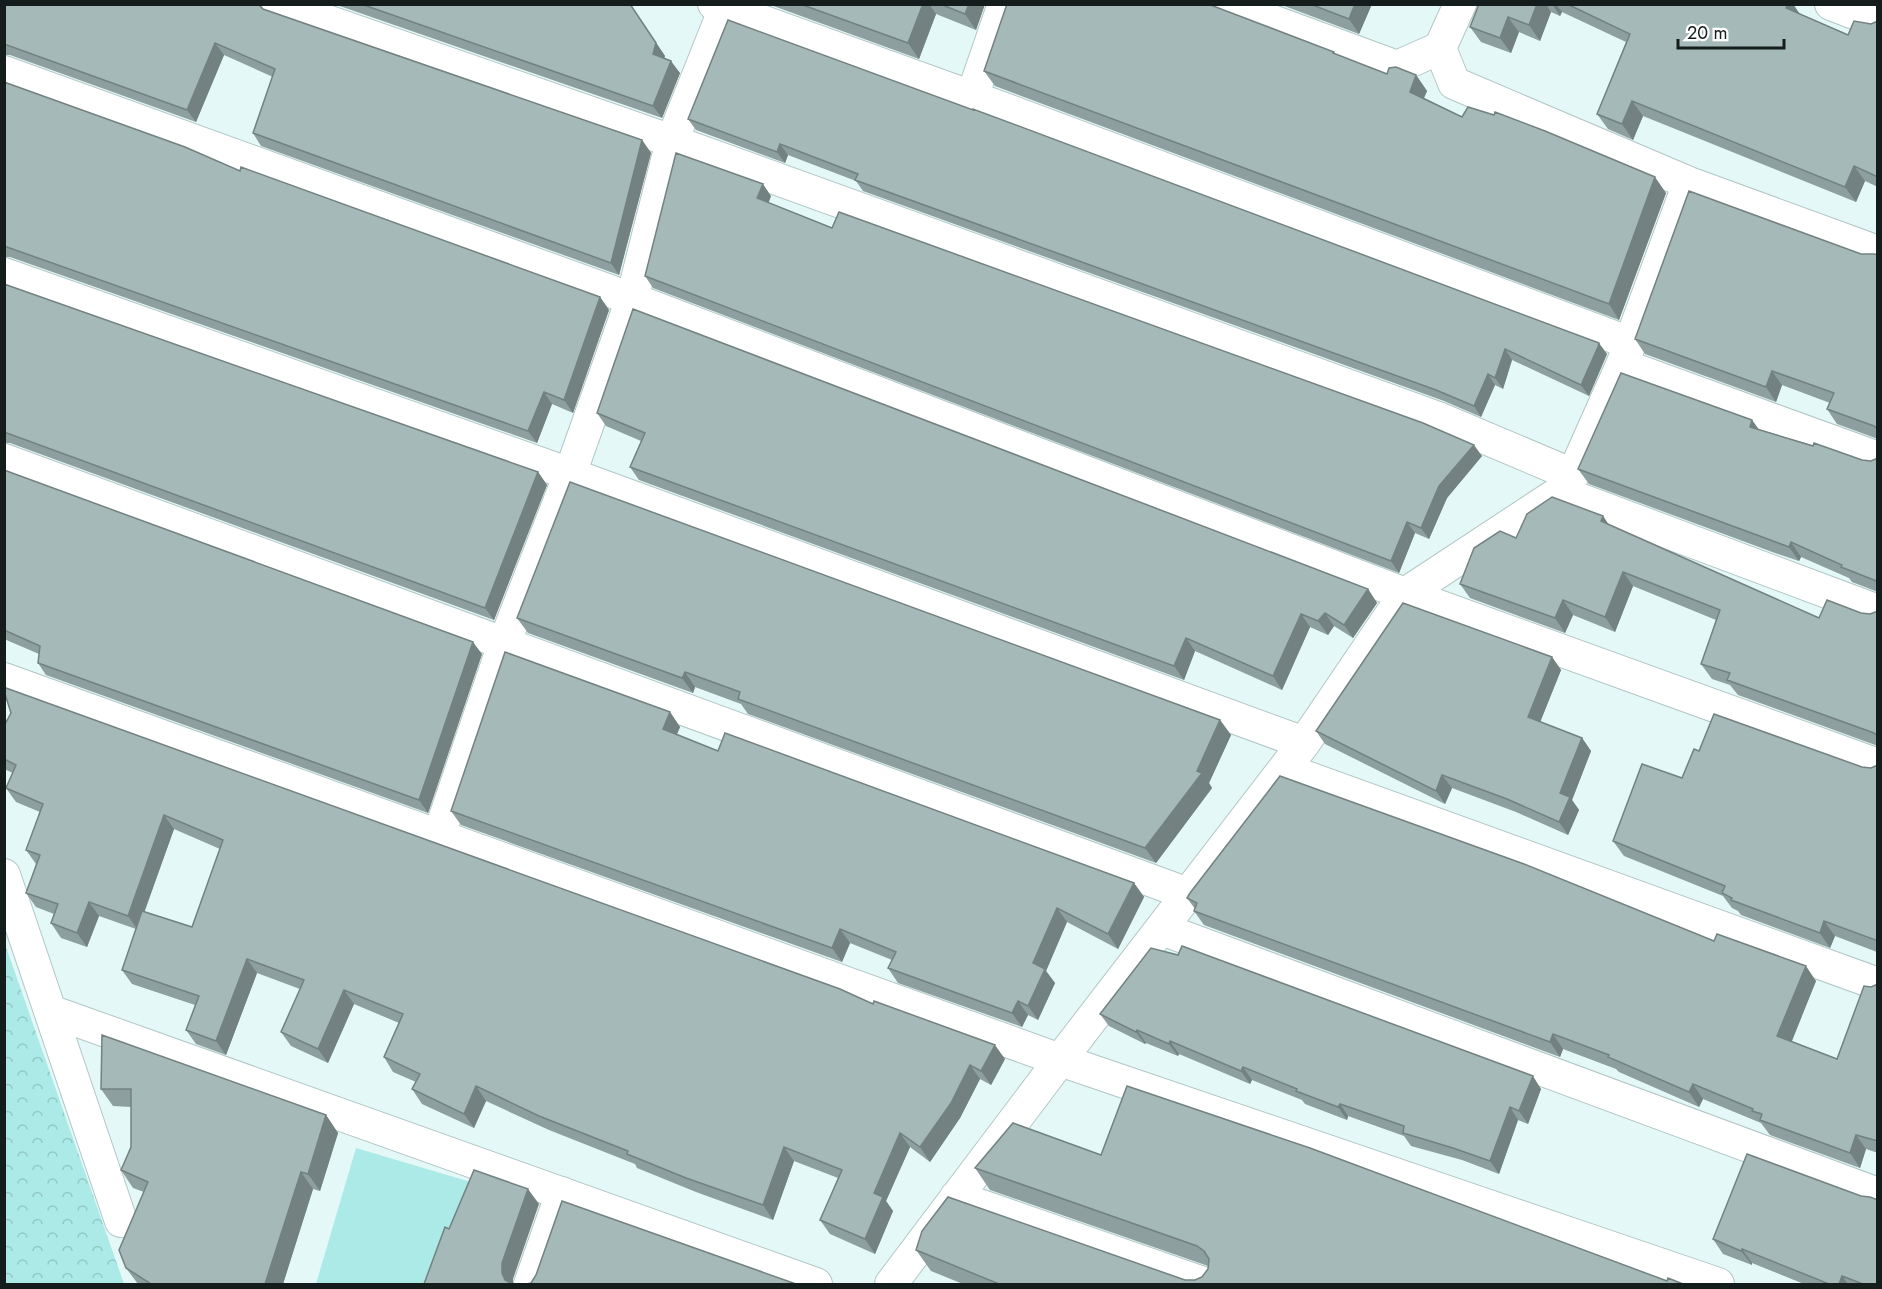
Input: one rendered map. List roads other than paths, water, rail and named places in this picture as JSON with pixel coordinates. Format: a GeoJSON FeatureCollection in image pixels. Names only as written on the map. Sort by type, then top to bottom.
{"type":"FeatureCollection","features":[{"type":"Feature","properties":{"kind":"street"},"geometry":{"type":"LineString","coordinates":[[278,4],[672,141],[1438,418],[1567,484],[1878,611]]}},
{"type":"Feature","properties":{"kind":"street"},"geometry":{"type":"LineString","coordinates":[[972,97],[1004,4]]}},
{"type":"Feature","properties":{"kind":"street"},"geometry":{"type":"LineString","coordinates":[[1226,4],[1397,67],[1454,83],[1689,183],[1878,252]]}},
{"type":"Feature","properties":{"kind":"street"},"geometry":{"type":"LineString","coordinates":[[1397,67],[1440,48],[1460,4]]}},
{"type":"Feature","properties":{"kind":"street"},"geometry":{"type":"LineString","coordinates":[[439,835],[504,644],[570,474],[632,299],[672,141],[720,6],[972,97],[1626,354],[1878,458]]}},
{"type":"Feature","properties":{"kind":"street"},"geometry":{"type":"LineString","coordinates":[[1440,48],[1454,83]]}},
{"type":"Feature","properties":{"kind":"street"},"geometry":{"type":"LineString","coordinates":[[4,72],[632,299],[1405,594],[1878,765]]}},
{"type":"Feature","properties":{"kind":"street"},"geometry":{"type":"LineString","coordinates":[[891,1284],[1060,1060],[1284,770],[1405,594],[1567,484],[1626,354],[1689,183]]}},
{"type":"Feature","properties":{"kind":"street"},"geometry":{"type":"LineString","coordinates":[[4,274],[570,474],[1304,743]]}},
{"type":"Feature","properties":{"kind":"street"},"geometry":{"type":"LineString","coordinates":[[4,460],[1188,894]]}},
{"type":"Feature","properties":{"kind":"street"},"geometry":{"type":"LineString","coordinates":[[4,679],[1060,1060],[1718,1284]]}},
{"type":"Feature","properties":{"kind":"street"},"geometry":{"type":"LineString","coordinates":[[1284,770],[1878,984]]}},
{"type":"Feature","properties":{"kind":"street"},"geometry":{"type":"LineString","coordinates":[[4,875],[121,1221]]}},
{"type":"Feature","properties":{"kind":"street"},"geometry":{"type":"LineString","coordinates":[[1162,929],[1878,1194]]}},
{"type":"Feature","properties":{"kind":"street"},"geometry":{"type":"LineString","coordinates":[[50,1011],[816,1284]]}},
{"type":"Feature","properties":{"kind":"street"},"geometry":{"type":"LineString","coordinates":[[530,1284],[562,1193]]}},
{"type":"Feature","properties":{"kind":"street"},"geometry":{"type":"LineString","coordinates":[[956,1197],[1206,1284]]}}]}
